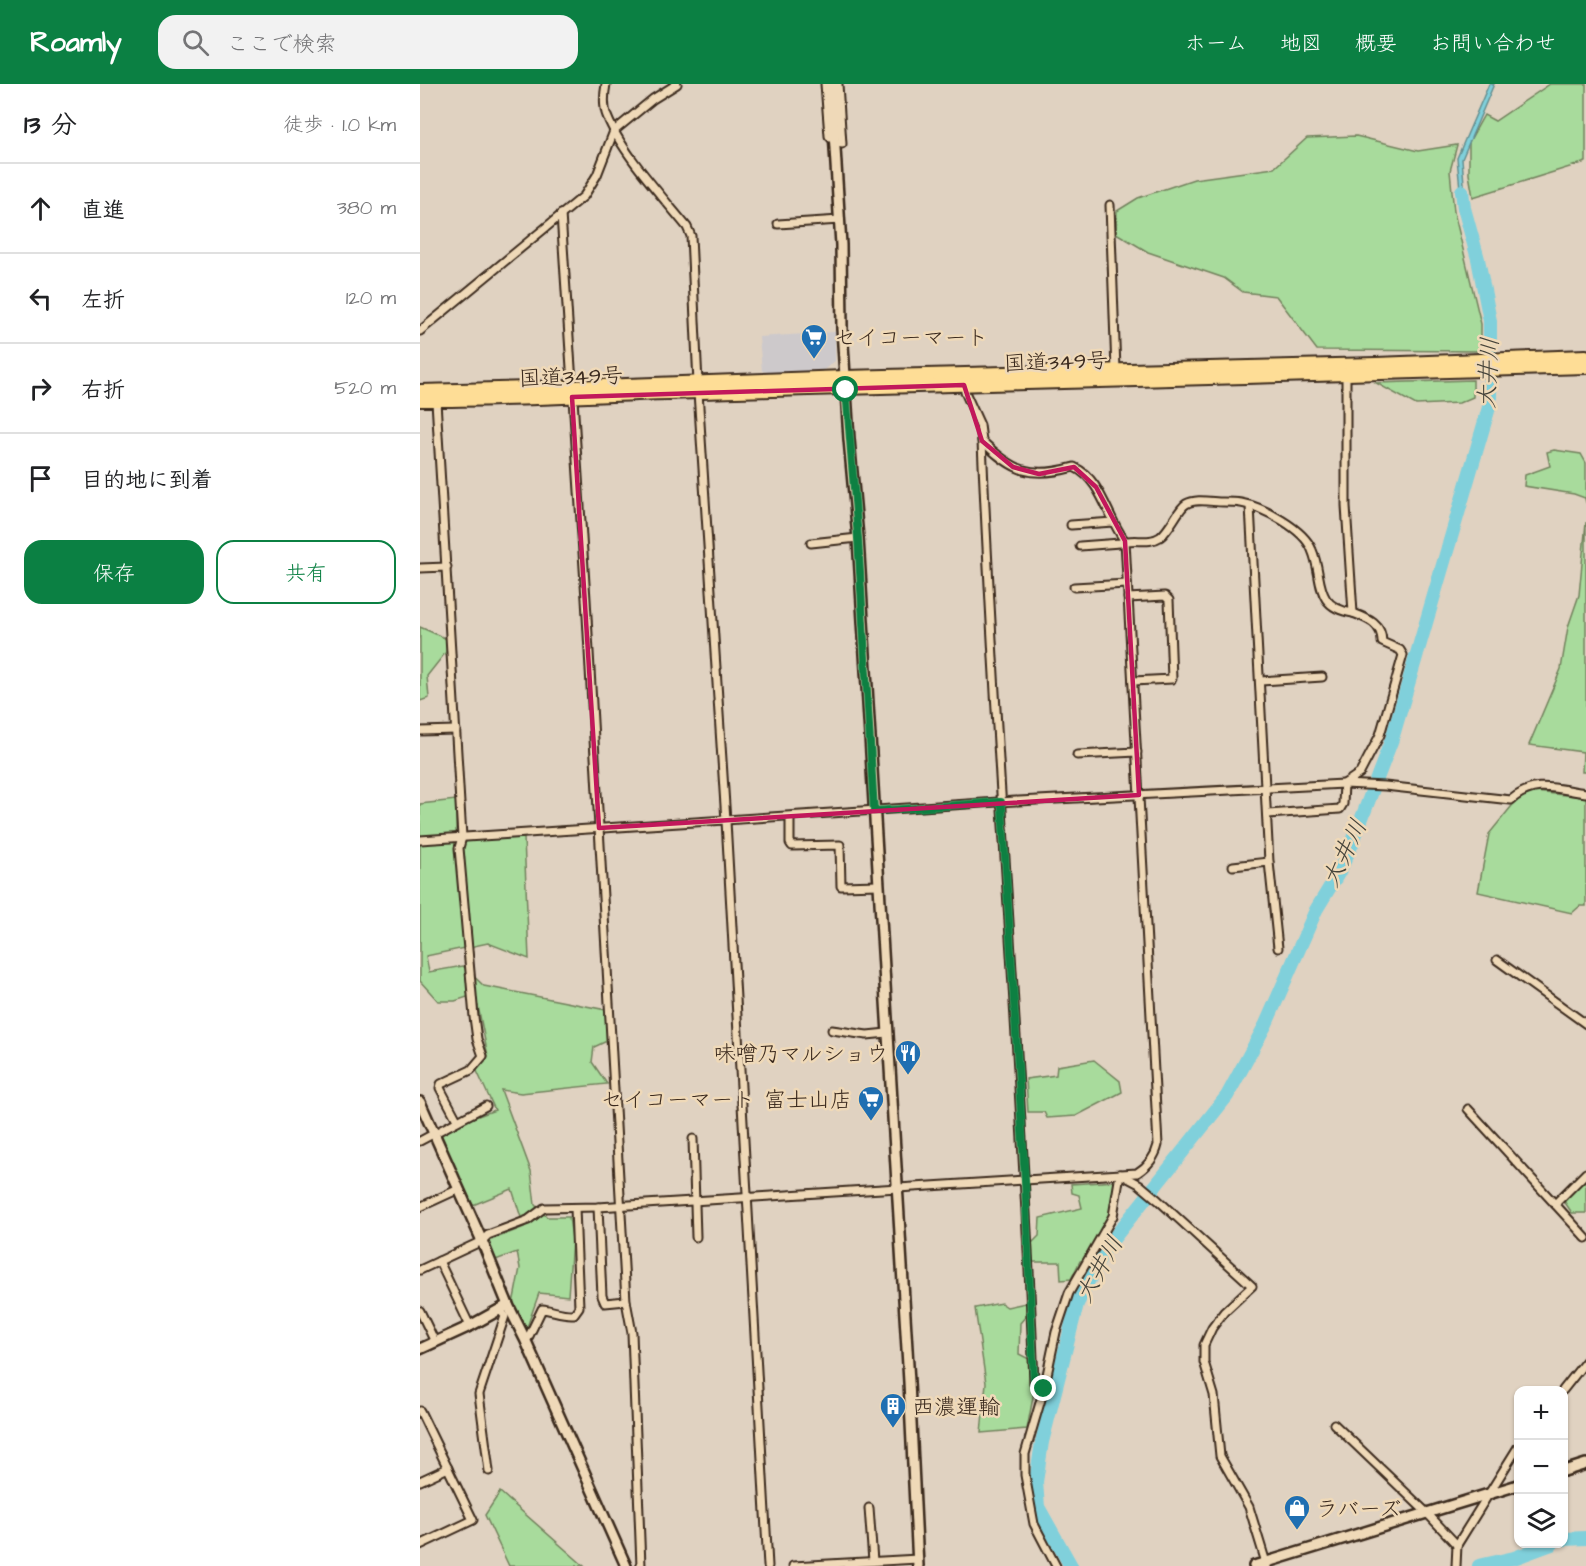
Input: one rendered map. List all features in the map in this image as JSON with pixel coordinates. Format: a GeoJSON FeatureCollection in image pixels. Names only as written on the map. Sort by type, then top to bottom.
{"type":"FeatureCollection","features":[{"type":"Feature","properties":{"kind":"highway","name":"国道349号"},"geometry":{"type":"LineString","coordinates":[[420,400],[698,387],[845,377],[965,380],[1346,375],[1586,356]]}},
{"type":"Feature","properties":{"kind":"highway","name":"国道349号"},"geometry":{"type":"LineString","coordinates":[[1500,364],[1586,367]]}},
{"type":"Feature","properties":{"kind":"highway","name":"国道349号"},"geometry":{"type":"LineString","coordinates":[[698,387],[846,390],[1116,370],[1479,365]]}},
{"type":"Feature","properties":{"kind":"highway","name":"国道349号"},"geometry":{"type":"LineString","coordinates":[[420,391],[572,392]]}},
{"type":"Feature","properties":{"kind":"street"},"geometry":{"type":"LineString","coordinates":[[606,84],[603,100],[606,115],[614,131],[687,227],[691,236],[768,1566]]}},
{"type":"Feature","properties":{"kind":"street"},"geometry":{"type":"LineString","coordinates":[[420,331],[584,196],[597,175],[614,131],[653,99],[677,84]]}},
{"type":"Feature","properties":{"kind":"street"},"geometry":{"type":"LineString","coordinates":[[825,84],[829,136],[839,144]]}},
{"type":"Feature","properties":{"kind":"street"},"geometry":{"type":"LineString","coordinates":[[831,84],[834,121],[839,144]]}},
{"type":"Feature","properties":{"kind":"street"},"geometry":{"type":"LineString","coordinates":[[793,1566],[873,1561],[918,1562],[858,538],[845,377],[838,84]]}},
{"type":"Feature","properties":{"kind":"street"},"geometry":{"type":"LineString","coordinates":[[1110,205],[1116,370]]}},
{"type":"Feature","properties":{"kind":"street"},"geometry":{"type":"LineString","coordinates":[[561,214],[626,1301],[632,1334],[640,1566]]}},
{"type":"Feature","properties":{"kind":"street"},"geometry":{"type":"LineString","coordinates":[[778,224],[840,220]]}},
{"type":"Feature","properties":{"kind":"street"},"geometry":{"type":"LineString","coordinates":[[1346,375],[1346,506],[1353,613]]}},
{"type":"Feature","properties":{"kind":"street"},"geometry":{"type":"LineString","coordinates":[[965,380],[965,392],[981,425],[1001,802],[1025,1180],[1034,1383],[1044,1389]]}},
{"type":"Feature","properties":{"kind":"street"},"geometry":{"type":"LineString","coordinates":[[436,400],[462,837],[459,848],[474,1017],[477,1039],[483,1056],[471,1070],[441,1084],[440,1088],[458,1120]]}},
{"type":"Feature","properties":{"kind":"street"},"geometry":{"type":"LineString","coordinates":[[420,1270],[482,1241],[488,1235],[528,1220],[544,1208],[598,1207],[1137,1173],[1146,1167],[1155,1155],[1158,1145],[1125,541],[1096,486],[1084,471],[1074,467],[1051,474],[1039,474],[1013,467],[982,441]]}},
{"type":"Feature","properties":{"kind":"street"},"geometry":{"type":"LineString","coordinates":[[1080,546],[1125,541],[1146,542],[1161,537],[1186,505],[1200,501],[1240,503],[1250,506],[1300,532],[1312,550],[1319,585],[1324,596],[1345,612],[1353,613],[1377,625],[1382,633],[1382,642],[1400,650],[1403,655],[1380,735],[1360,773],[1344,784]]}},
{"type":"Feature","properties":{"kind":"street"},"geometry":{"type":"LineString","coordinates":[[1250,506],[1269,862],[1278,948]]}},
{"type":"Feature","properties":{"kind":"street"},"geometry":{"type":"LineString","coordinates":[[1071,525],[1113,522]]}},
{"type":"Feature","properties":{"kind":"street"},"geometry":{"type":"LineString","coordinates":[[811,543],[858,538]]}},
{"type":"Feature","properties":{"kind":"street"},"geometry":{"type":"LineString","coordinates":[[420,568],[447,567]]}},
{"type":"Feature","properties":{"kind":"street"},"geometry":{"type":"LineString","coordinates":[[1074,587],[1127,584]]}},
{"type":"Feature","properties":{"kind":"street"},"geometry":{"type":"LineString","coordinates":[[1128,598],[1165,596],[1169,600],[1172,678],[1133,681]]}},
{"type":"Feature","properties":{"kind":"street"},"geometry":{"type":"LineString","coordinates":[[1261,681],[1322,677]]}},
{"type":"Feature","properties":{"kind":"street"},"geometry":{"type":"LineString","coordinates":[[420,731],[456,730]]}},
{"type":"Feature","properties":{"kind":"street"},"geometry":{"type":"LineString","coordinates":[[1077,755],[1137,752]]}},
{"type":"Feature","properties":{"kind":"street"},"geometry":{"type":"LineString","coordinates":[[1268,814],[1340,809],[1343,804],[1344,784]]}},
{"type":"Feature","properties":{"kind":"street"},"geometry":{"type":"LineString","coordinates":[[420,840],[1001,802],[1344,784],[1385,786],[1510,800],[1521,791],[1534,787],[1586,793]]}},
{"type":"Feature","properties":{"kind":"street"},"geometry":{"type":"LineString","coordinates":[[790,817],[792,846],[840,845],[842,886],[879,885]]}},
{"type":"Feature","properties":{"kind":"street"},"geometry":{"type":"LineString","coordinates":[[1233,866],[1269,862]]}},
{"type":"Feature","properties":{"kind":"street"},"geometry":{"type":"LineString","coordinates":[[1497,960],[1586,1024]]}},
{"type":"Feature","properties":{"kind":"street"},"geometry":{"type":"LineString","coordinates":[[832,1030],[867,1035],[887,1033]]}},
{"type":"Feature","properties":{"kind":"street"},"geometry":{"type":"LineString","coordinates":[[420,1102],[482,1241],[504,1308],[525,1339],[626,1566]]}},
{"type":"Feature","properties":{"kind":"street"},"geometry":{"type":"LineString","coordinates":[[420,1141],[486,1106]]}},
{"type":"Feature","properties":{"kind":"street"},"geometry":{"type":"LineString","coordinates":[[1468,1109],[1586,1238]]}},
{"type":"Feature","properties":{"kind":"street"},"geometry":{"type":"LineString","coordinates":[[693,1139],[696,1237]]}},
{"type":"Feature","properties":{"kind":"street"},"geometry":{"type":"LineString","coordinates":[[1555,1204],[1586,1173]]}},
{"type":"Feature","properties":{"kind":"street"},"geometry":{"type":"LineString","coordinates":[[1120,1174],[1139,1184],[1158,1200],[1252,1287],[1224,1312],[1212,1328],[1204,1345],[1204,1362],[1214,1395],[1220,1456],[1249,1507],[1267,1564]]}},
{"type":"Feature","properties":{"kind":"street"},"geometry":{"type":"LineString","coordinates":[[1056,1566],[1034,1524],[1025,1475],[1025,1454],[1044,1389],[1056,1332],[1069,1293],[1113,1216],[1120,1174]]}},
{"type":"Feature","properties":{"kind":"street"},"geometry":{"type":"LineString","coordinates":[[420,1207],[459,1189]]}},
{"type":"Feature","properties":{"kind":"street"},"geometry":{"type":"LineString","coordinates":[[598,1207],[602,1296],[605,1303],[626,1301]]}},
{"type":"Feature","properties":{"kind":"street"},"geometry":{"type":"LineString","coordinates":[[525,1339],[528,1338],[542,1309],[564,1315],[574,1314],[579,1307],[575,1208]]}},
{"type":"Feature","properties":{"kind":"street"},"geometry":{"type":"LineString","coordinates":[[439,1261],[470,1326]]}},
{"type":"Feature","properties":{"kind":"street"},"geometry":{"type":"LineString","coordinates":[[420,1349],[504,1308]]}},
{"type":"Feature","properties":{"kind":"street"},"geometry":{"type":"LineString","coordinates":[[489,1471],[479,1394],[504,1316],[504,1308]]}},
{"type":"Feature","properties":{"kind":"street"},"geometry":{"type":"LineString","coordinates":[[420,1311],[435,1342]]}},
{"type":"Feature","properties":{"kind":"street"},"geometry":{"type":"LineString","coordinates":[[1566,1386],[1586,1361]]}},
{"type":"Feature","properties":{"kind":"street"},"geometry":{"type":"LineString","coordinates":[[420,1545],[473,1520],[421,1413]]}},
{"type":"Feature","properties":{"kind":"street"},"geometry":{"type":"LineString","coordinates":[[1334,1424],[1427,1513],[1456,1545]]}},
{"type":"Feature","properties":{"kind":"street"},"geometry":{"type":"LineString","coordinates":[[1456,1565],[1456,1545],[1514,1453]]}},
{"type":"Feature","properties":{"kind":"street"},"geometry":{"type":"LineString","coordinates":[[1568,1469],[1586,1464]]}},
{"type":"Feature","properties":{"kind":"street"},"geometry":{"type":"LineString","coordinates":[[420,1481],[448,1468]]}},
{"type":"Feature","properties":{"kind":"street"},"geometry":{"type":"LineString","coordinates":[[1254,1566],[1267,1564],[1514,1486]]}},
{"type":"Feature","properties":{"kind":"street"},"geometry":{"type":"LineString","coordinates":[[869,1508],[873,1561]]}},
{"type":"Feature","properties":{"kind":"highlighted area"},"geometry":{"type":"Polygon","coordinates":[[[964,385],[982,441],[996,455],[1013,467],[1039,474],[1074,467],[1096,487],[1125,541],[1139,795],[599,828],[572,397],[964,385]]]}},
{"type":"Feature","properties":{"kind":"shaded area"},"geometry":{"type":"Polygon","coordinates":[[[835,332],[835,361],[821,372],[776,374],[762,371],[759,337],[835,332]]]}},
{"type":"Feature","properties":{"kind":"green space"},"geometry":{"type":"Polygon","coordinates":[[[1550,84],[1586,84],[1586,162],[1473,197],[1469,174],[1469,142],[1484,115],[1495,121],[1550,84]]]}},
{"type":"Feature","properties":{"kind":"green space"},"geometry":{"type":"Polygon","coordinates":[[[1356,136],[1418,151],[1457,145],[1450,171],[1454,212],[1481,324],[1481,351],[1317,350],[1276,296],[1243,292],[1224,278],[1148,252],[1116,233],[1117,211],[1138,198],[1194,179],[1274,168],[1307,138],[1356,136]]]}},
{"type":"Feature","properties":{"kind":"green space"},"geometry":{"type":"Polygon","coordinates":[[[1473,380],[1473,397],[1459,403],[1416,405],[1376,383],[1473,380]]]}},
{"type":"Feature","properties":{"kind":"green space"},"geometry":{"type":"Polygon","coordinates":[[[1554,450],[1581,454],[1586,463],[1586,503],[1585,498],[1574,494],[1524,486],[1525,475],[1550,466],[1547,452],[1554,450]]]}},
{"type":"Feature","properties":{"kind":"green space"},"geometry":{"type":"Polygon","coordinates":[[[1586,522],[1586,772],[1582,772],[1583,752],[1529,745],[1561,669],[1568,627],[1579,595],[1586,522]]]}},
{"type":"Feature","properties":{"kind":"green space"},"geometry":{"type":"Polygon","coordinates":[[[420,627],[447,639],[446,652],[427,676],[429,698],[420,701],[420,627]]]}},
{"type":"Feature","properties":{"kind":"green space"},"geometry":{"type":"Polygon","coordinates":[[[1534,792],[1586,797],[1586,906],[1580,906],[1572,913],[1478,892],[1489,834],[1520,796],[1534,792]]]}},
{"type":"Feature","properties":{"kind":"green space"},"geometry":{"type":"Polygon","coordinates":[[[456,800],[456,840],[524,838],[529,959],[488,943],[426,956],[429,972],[463,966],[484,986],[606,1010],[609,1040],[594,1047],[592,1062],[607,1084],[521,1093],[501,1090],[531,1171],[535,1205],[547,1217],[569,1217],[572,1239],[568,1296],[539,1293],[526,1330],[513,1304],[520,1268],[517,1252],[493,1261],[486,1242],[524,1227],[512,1189],[473,1205],[439,1135],[464,1121],[495,1110],[476,1069],[488,1056],[478,1006],[467,997],[455,1001],[438,1001],[420,981],[420,804],[456,800]]]}},
{"type":"Feature","properties":{"kind":"green space"},"geometry":{"type":"Polygon","coordinates":[[[1094,1060],[1120,1081],[1122,1092],[1076,1116],[1047,1118],[1044,1112],[1028,1112],[1026,1079],[1056,1075],[1057,1066],[1094,1060]]]}},
{"type":"Feature","properties":{"kind":"green space"},"geometry":{"type":"Polygon","coordinates":[[[1586,1179],[1586,1213],[1572,1213],[1564,1201],[1586,1179]]]}},
{"type":"Feature","properties":{"kind":"green space"},"geometry":{"type":"Polygon","coordinates":[[[1117,1181],[1111,1215],[1086,1259],[1080,1261],[1071,1279],[1061,1280],[1060,1262],[1033,1262],[1031,1244],[1039,1236],[1040,1218],[1082,1208],[1079,1195],[1072,1193],[1071,1184],[1117,1181]]]}},
{"type":"Feature","properties":{"kind":"green space"},"geometry":{"type":"Polygon","coordinates":[[[1001,1303],[1007,1307],[1026,1303],[1026,1316],[1020,1323],[1019,1354],[1029,1359],[1037,1376],[1027,1429],[981,1433],[986,1383],[975,1308],[1001,1303]]]}},
{"type":"Feature","properties":{"kind":"green space"},"geometry":{"type":"Polygon","coordinates":[[[500,1492],[584,1566],[509,1566],[485,1515],[500,1492]]]}},
{"type":"Feature","properties":{"kind":"water"},"geometry":{"type":"Polygon","coordinates":[[[1489,84],[1494,84],[1462,159],[1466,208],[1462,209],[1457,158],[1489,84]]]}},
{"type":"Feature","properties":{"kind":"waterway","name":"大井川"},"geometry":{"type":"LineString","coordinates":[[1071,1566],[1038,1507],[1036,1482],[1042,1442],[1077,1304],[1102,1253],[1227,1096],[1266,1024],[1316,910],[1339,872],[1352,844],[1392,739],[1490,404],[1490,321],[1462,191]]}},
{"type":"Feature","properties":{"kind":"waterway"},"geometry":{"type":"LineString","coordinates":[[1568,1539],[1586,1538]]}},
{"type":"Feature","properties":{"kind":"waterway"},"geometry":{"type":"LineString","coordinates":[[1479,1566],[1514,1558],[1541,1548]]}},
{"type":"Feature","properties":{"kind":"place","name":"セイコーマート"},"geometry":{"type":"Point","coordinates":[814,360]}},
{"type":"Feature","properties":{"kind":"place","name":"味噌乃マルショウ"},"geometry":{"type":"Point","coordinates":[908,1076]}},
{"type":"Feature","properties":{"kind":"place","name":"セイコーマート 富士山店"},"geometry":{"type":"Point","coordinates":[871,1122]}},
{"type":"Feature","properties":{"kind":"place","name":"西濃運輸"},"geometry":{"type":"Point","coordinates":[893,1429]}},
{"type":"Feature","properties":{"kind":"place","name":"ラバーズ"},"geometry":{"type":"Point","coordinates":[1297,1531]}},
{"type":"Feature","properties":{"kind":"route"},"geometry":{"type":"LineString","coordinates":[[846,390],[858,538],[874,811],[998,802],[1001,802],[1002,807],[1029,1251],[1034,1383],[1044,1389]]}}]}
